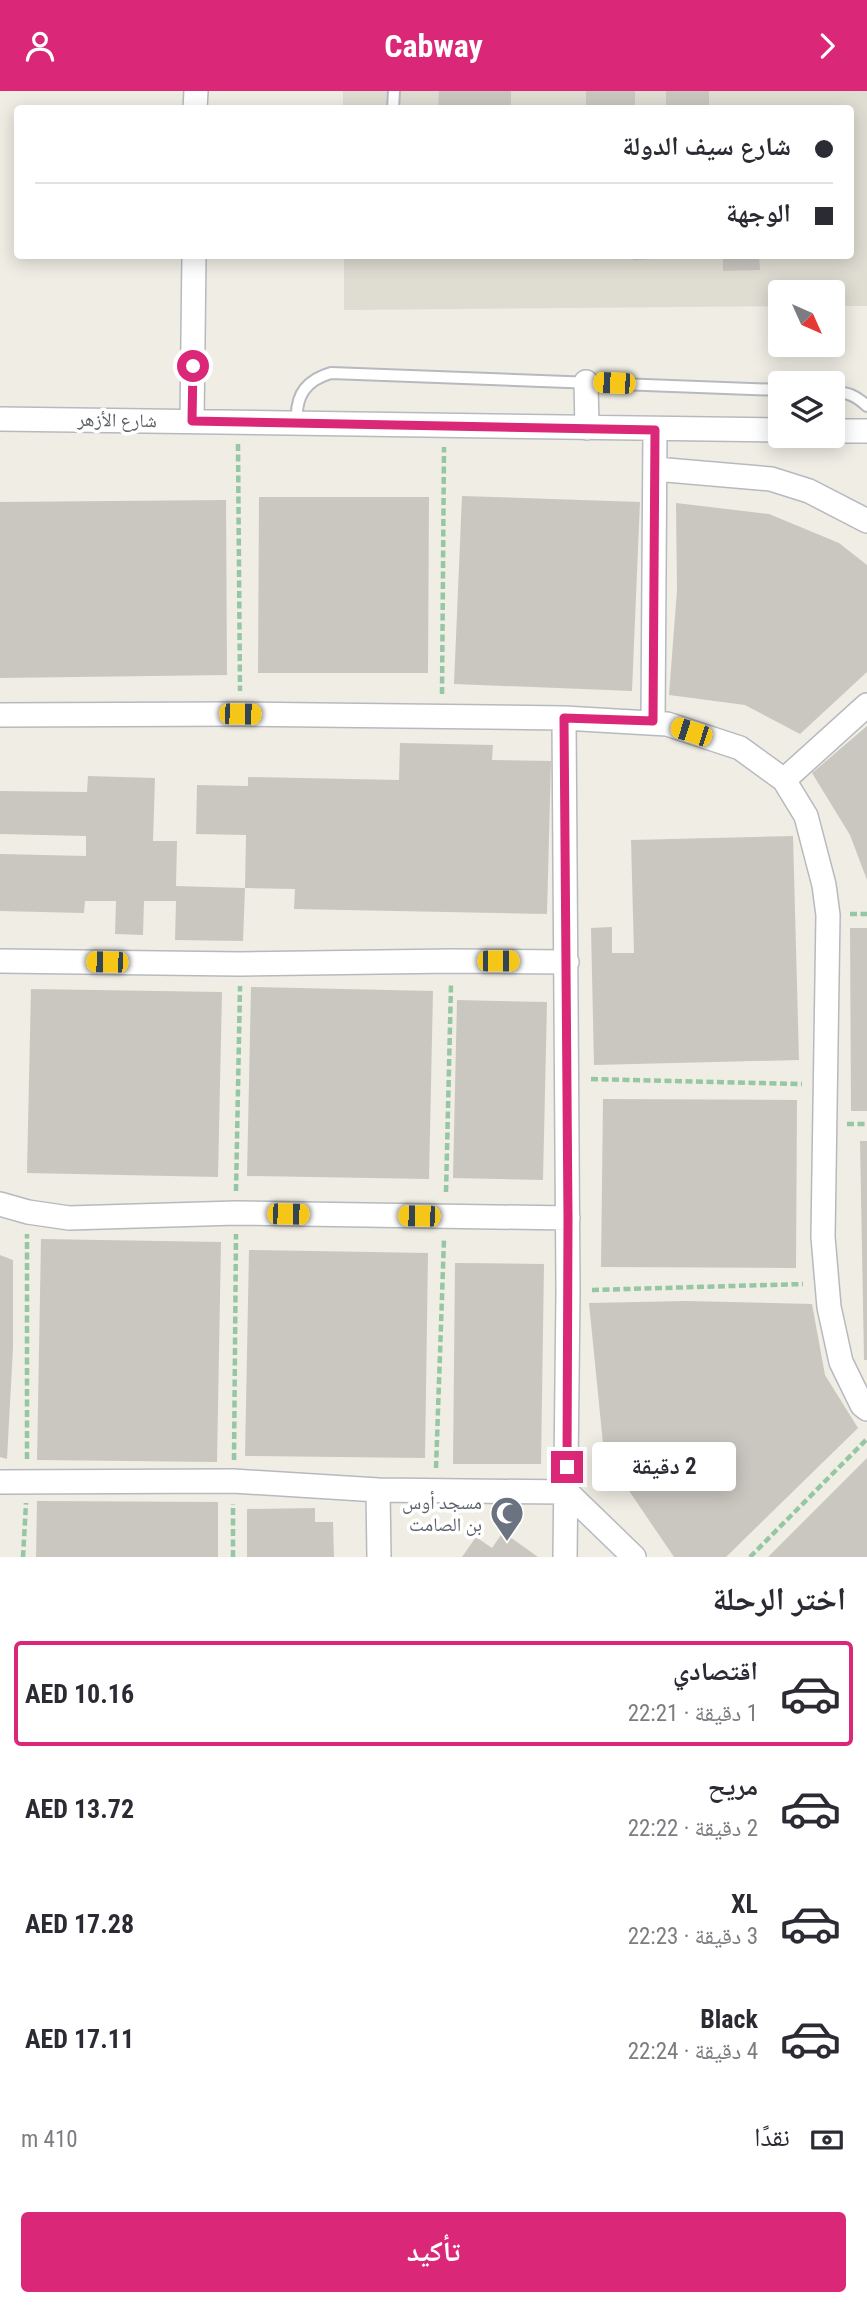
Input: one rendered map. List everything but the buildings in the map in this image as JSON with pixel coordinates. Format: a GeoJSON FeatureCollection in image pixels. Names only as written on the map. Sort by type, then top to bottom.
{"type":"FeatureCollection","features":[{"type":"Feature","properties":{"kind":"street"},"geometry":{"type":"LineString","coordinates":[[192,421],[194,259]]}},
{"type":"Feature","properties":{"kind":"street"},"geometry":{"type":"LineString","coordinates":[[586,382],[587,428]]}},
{"type":"Feature","properties":{"kind":"street","name":"شارع الأزهر"},"geometry":{"type":"LineString","coordinates":[[0,419],[768,430]]}},
{"type":"Feature","properties":{"kind":"street"},"geometry":{"type":"LineString","coordinates":[[653,721],[655,430]]}},
{"type":"Feature","properties":{"kind":"street"},"geometry":{"type":"LineString","coordinates":[[845,431],[867,431]]}},
{"type":"Feature","properties":{"kind":"street"},"geometry":{"type":"LineString","coordinates":[[655,470],[771,479],[809,491],[867,521]]}},
{"type":"Feature","properties":{"kind":"street"},"geometry":{"type":"LineString","coordinates":[[784,780],[867,705]]}},
{"type":"Feature","properties":{"kind":"street"},"geometry":{"type":"LineString","coordinates":[[0,715],[240,714],[653,721],[740,748],[784,780],[806,816],[824,885],[828,915],[823,1237],[829,1307],[841,1362],[862,1405],[867,1409]]}},
{"type":"Feature","properties":{"kind":"street"},"geometry":{"type":"LineString","coordinates":[[564,718],[568,1079],[565,1557]]}},
{"type":"Feature","properties":{"kind":"street"},"geometry":{"type":"LineString","coordinates":[[0,961],[240,964],[567,962]]}},
{"type":"Feature","properties":{"kind":"street"},"geometry":{"type":"LineString","coordinates":[[0,1204],[27,1212],[69,1218],[236,1213],[568,1218]]}},
{"type":"Feature","properties":{"kind":"street"},"geometry":{"type":"LineString","coordinates":[[0,1482],[233,1481],[378,1490],[567,1492],[634,1557]]}},
{"type":"Feature","properties":{"kind":"street"},"geometry":{"type":"LineString","coordinates":[[378,1490],[379,1557]]}},
{"type":"Feature","properties":{"kind":"lane"},"geometry":{"type":"LineString","coordinates":[[297,422],[296,409],[300,395],[307,385],[318,377],[331,373],[768,390]]}},
{"type":"Feature","properties":{"kind":"lane"},"geometry":{"type":"LineString","coordinates":[[845,392],[858,397],[867,406]]}},
{"type":"Feature","properties":{"kind":"path"},"geometry":{"type":"LineString","coordinates":[[238,422],[240,714]]}},
{"type":"Feature","properties":{"kind":"path"},"geometry":{"type":"LineString","coordinates":[[442,717],[444,425]]}},
{"type":"Feature","properties":{"kind":"path"},"geometry":{"type":"LineString","coordinates":[[435,1490],[452,961]]}},
{"type":"Feature","properties":{"kind":"path"},"geometry":{"type":"LineString","coordinates":[[233,1557],[240,964]]}},
{"type":"Feature","properties":{"kind":"path"},"geometry":{"type":"LineString","coordinates":[[568,1079],[824,1085]]}},
{"type":"Feature","properties":{"kind":"path"},"geometry":{"type":"LineString","coordinates":[[23,1557],[27,1483],[27,1212]]}},
{"type":"Feature","properties":{"kind":"path"},"geometry":{"type":"LineString","coordinates":[[568,1291],[829,1283]]}},
{"type":"Feature","properties":{"kind":"path"},"geometry":{"type":"LineString","coordinates":[[750,1557],[867,1439]]}},
{"type":"Feature","properties":{"kind":"shaded area"},"geometry":{"type":"Polygon","coordinates":[[[343,91],[867,91],[867,306],[845,306],[845,280],[768,280],[768,306],[344,310],[344,259],[854,259],[854,105],[343,105],[343,91]]]}},
{"type":"Feature","properties":{"kind":"place","name":"مسجد أوس بن الصامت"},"geometry":{"type":"Point","coordinates":[507,1543]}},
{"type":"Feature","properties":{"kind":"route"},"geometry":{"type":"LineString","coordinates":[[193,366],[192,421],[655,430],[653,721],[564,718],[567,1467]]}}]}
